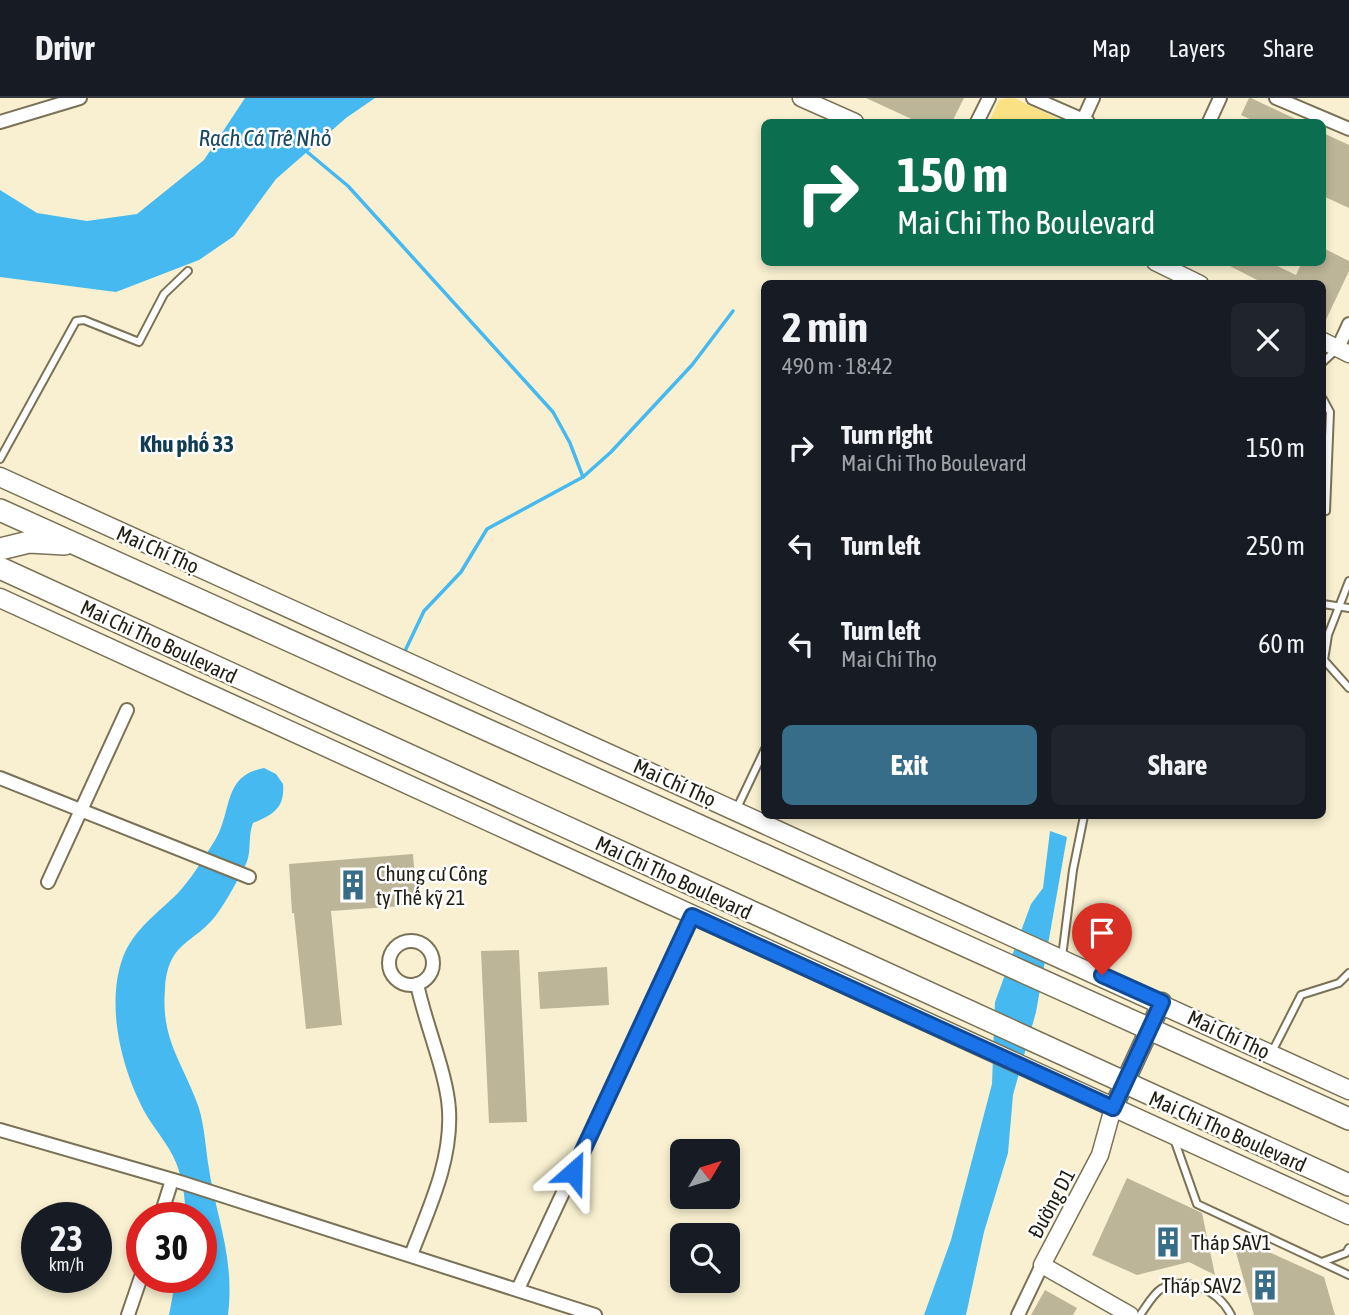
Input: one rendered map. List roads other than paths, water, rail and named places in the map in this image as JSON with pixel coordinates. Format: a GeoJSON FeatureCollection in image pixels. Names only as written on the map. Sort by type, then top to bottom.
{"type":"FeatureCollection","features":[{"type":"Feature","properties":{"kind":"highway"},"geometry":{"type":"LineString","coordinates":[[0,510],[78,545]]}},
{"type":"Feature","properties":{"kind":"highway"},"geometry":{"type":"LineString","coordinates":[[0,549],[29,542],[78,545]]}},
{"type":"Feature","properties":{"kind":"highway","name":"Mai Chí Thọ"},"geometry":{"type":"LineString","coordinates":[[78,545],[1349,1119]]}},
{"type":"Feature","properties":{"kind":"highway","name":"Mai Chi Tho Boulevard"},"geometry":{"type":"LineString","coordinates":[[0,568],[1349,1185]]}},
{"type":"Feature","properties":{"kind":"main road"},"geometry":{"type":"LineString","coordinates":[[0,502],[5,479]]}},
{"type":"Feature","properties":{"kind":"main road","name":"Mai Chí Thọ"},"geometry":{"type":"LineString","coordinates":[[5,479],[1162,1002],[1349,1090]]}},
{"type":"Feature","properties":{"kind":"main road","name":"Mai Chi Tho Boulevard"},"geometry":{"type":"LineString","coordinates":[[0,598],[1349,1215]]}},
{"type":"Feature","properties":{"kind":"main road"},"geometry":{"type":"LineString","coordinates":[[1113,1108],[1162,1002]]}},
{"type":"Feature","properties":{"kind":"street"},"geometry":{"type":"LineString","coordinates":[[0,122],[80,98]]}},
{"type":"Feature","properties":{"kind":"street"},"geometry":{"type":"LineString","coordinates":[[801,98],[848,119]]}},
{"type":"Feature","properties":{"kind":"street"},"geometry":{"type":"LineString","coordinates":[[978,119],[989,98]]}},
{"type":"Feature","properties":{"kind":"street"},"geometry":{"type":"LineString","coordinates":[[1033,98],[1081,119]]}},
{"type":"Feature","properties":{"kind":"street"},"geometry":{"type":"LineString","coordinates":[[1087,119],[1093,98]]}},
{"type":"Feature","properties":{"kind":"street"},"geometry":{"type":"LineString","coordinates":[[1210,119],[1220,98]]}},
{"type":"Feature","properties":{"kind":"street"},"geometry":{"type":"LineString","coordinates":[[1276,98],[1325,119]]}},
{"type":"Feature","properties":{"kind":"street"},"geometry":{"type":"LineString","coordinates":[[1326,119],[1349,129]]}},
{"type":"Feature","properties":{"kind":"street"},"geometry":{"type":"LineString","coordinates":[[1163,266],[1192,280]]}},
{"type":"Feature","properties":{"kind":"street"},"geometry":{"type":"LineString","coordinates":[[1337,348],[1349,324]]}},
{"type":"Feature","properties":{"kind":"street"},"geometry":{"type":"LineString","coordinates":[[48,882],[79,809],[127,710]]}},
{"type":"Feature","properties":{"kind":"street"},"geometry":{"type":"LineString","coordinates":[[0,778],[249,877]]}},
{"type":"Feature","properties":{"kind":"street"},"geometry":{"type":"LineString","coordinates":[[518,1289],[692,916]]}},
{"type":"Feature","properties":{"kind":"street"},"geometry":{"type":"LineString","coordinates":[[411,1255],[442,1174],[449,1131],[449,1107],[417,984]]}},
{"type":"Feature","properties":{"kind":"street","name":"Đường D1"},"geometry":{"type":"LineString","coordinates":[[1018,1315],[1100,1155],[1113,1108]]}},
{"type":"Feature","properties":{"kind":"street"},"geometry":{"type":"LineString","coordinates":[[0,1130],[234,1199],[595,1315]]}},
{"type":"Feature","properties":{"kind":"street"},"geometry":{"type":"LineString","coordinates":[[167,1202],[176,1181]]}},
{"type":"Feature","properties":{"kind":"street"},"geometry":{"type":"LineString","coordinates":[[1042,1265],[1130,1315]]}},
{"type":"Feature","properties":{"kind":"street"},"geometry":{"type":"LineString","coordinates":[[128,1315],[136,1293]]}},
{"type":"Feature","properties":{"kind":"lane"},"geometry":{"type":"LineString","coordinates":[[0,459],[76,321],[84,320],[139,342],[164,294],[188,271]]}},
{"type":"Feature","properties":{"kind":"lane"},"geometry":{"type":"LineString","coordinates":[[1326,405],[1330,412],[1326,511]]}},
{"type":"Feature","properties":{"kind":"lane"},"geometry":{"type":"LineString","coordinates":[[1326,648],[1328,635],[1349,581]]}},
{"type":"Feature","properties":{"kind":"lane"},"geometry":{"type":"LineString","coordinates":[[1326,604],[1349,608]]}},
{"type":"Feature","properties":{"kind":"lane"},"geometry":{"type":"LineString","coordinates":[[1326,662],[1349,688]]}},
{"type":"Feature","properties":{"kind":"lane"},"geometry":{"type":"LineString","coordinates":[[736,810],[761,757]]}},
{"type":"Feature","properties":{"kind":"lane"},"geometry":{"type":"LineString","coordinates":[[1062,957],[1073,870],[1083,819]]}},
{"type":"Feature","properties":{"kind":"lane"},"geometry":{"type":"LineString","coordinates":[[1271,1054],[1301,995],[1339,983],[1349,973]]}},
{"type":"Feature","properties":{"kind":"lane"},"geometry":{"type":"LineString","coordinates":[[1171,1134],[1197,1204],[1349,1275]]}},
{"type":"Feature","properties":{"kind":"lane"},"geometry":{"type":"LineString","coordinates":[[1322,1262],[1346,1253],[1349,1248]]}},
{"type":"Feature","properties":{"kind":"lane"},"geometry":{"type":"LineString","coordinates":[[1140,1315],[1160,1289],[1186,1282],[1213,1293],[1231,1315]]}},
{"type":"Feature","properties":{"kind":"water","name":"Rạch Cá Trê Nhỏ"},"geometry":{"type":"Polygon","coordinates":[[[245,98],[375,98],[346,118],[276,179],[234,236],[199,260],[116,292],[0,277],[0,190],[37,213],[87,221],[137,214],[204,160],[245,98]]]}},
{"type":"Feature","properties":{"kind":"water"},"geometry":{"type":"Polygon","coordinates":[[[264,768],[276,774],[283,784],[280,804],[267,817],[253,823],[247,862],[231,891],[217,914],[177,952],[167,973],[166,1021],[173,1047],[201,1115],[215,1202],[184,1202],[176,1163],[138,1099],[124,1059],[116,1017],[118,976],[123,957],[133,938],[183,888],[196,870],[219,833],[234,788],[240,779],[250,772],[264,768]]]}},
{"type":"Feature","properties":{"kind":"water"},"geometry":{"type":"Polygon","coordinates":[[[1050,831],[1067,837],[1036,1012],[1013,1095],[1008,1153],[984,1232],[966,1315],[924,1315],[951,1240],[992,1084],[995,1002],[1031,904],[1043,888],[1050,831]]]}},
{"type":"Feature","properties":{"kind":"water"},"geometry":{"type":"Polygon","coordinates":[[[217,1208],[229,1275],[228,1315],[169,1315],[173,1293],[217,1293],[217,1208]]]}},
{"type":"Feature","properties":{"kind":"waterway"},"geometry":{"type":"LineString","coordinates":[[306,151],[348,186],[553,412],[570,443],[583,477]]}},
{"type":"Feature","properties":{"kind":"waterway"},"geometry":{"type":"LineString","coordinates":[[404,653],[424,611],[461,572],[487,529],[583,477],[611,452],[692,365],[733,311]]}},
{"type":"Feature","properties":{"kind":"place","name":"Chung cư Công ty Thế kỹ 21"},"geometry":{"type":"Point","coordinates":[353,885]}},
{"type":"Feature","properties":{"kind":"place","name":"Tháp SAV1"},"geometry":{"type":"Point","coordinates":[1168,1242]}},
{"type":"Feature","properties":{"kind":"place","name":"Tháp SAV2"},"geometry":{"type":"Point","coordinates":[1265,1285]}},
{"type":"Feature","properties":{"kind":"district","name":"Khu phố 33"},"geometry":{"type":"Point","coordinates":[187,444]}}]}
